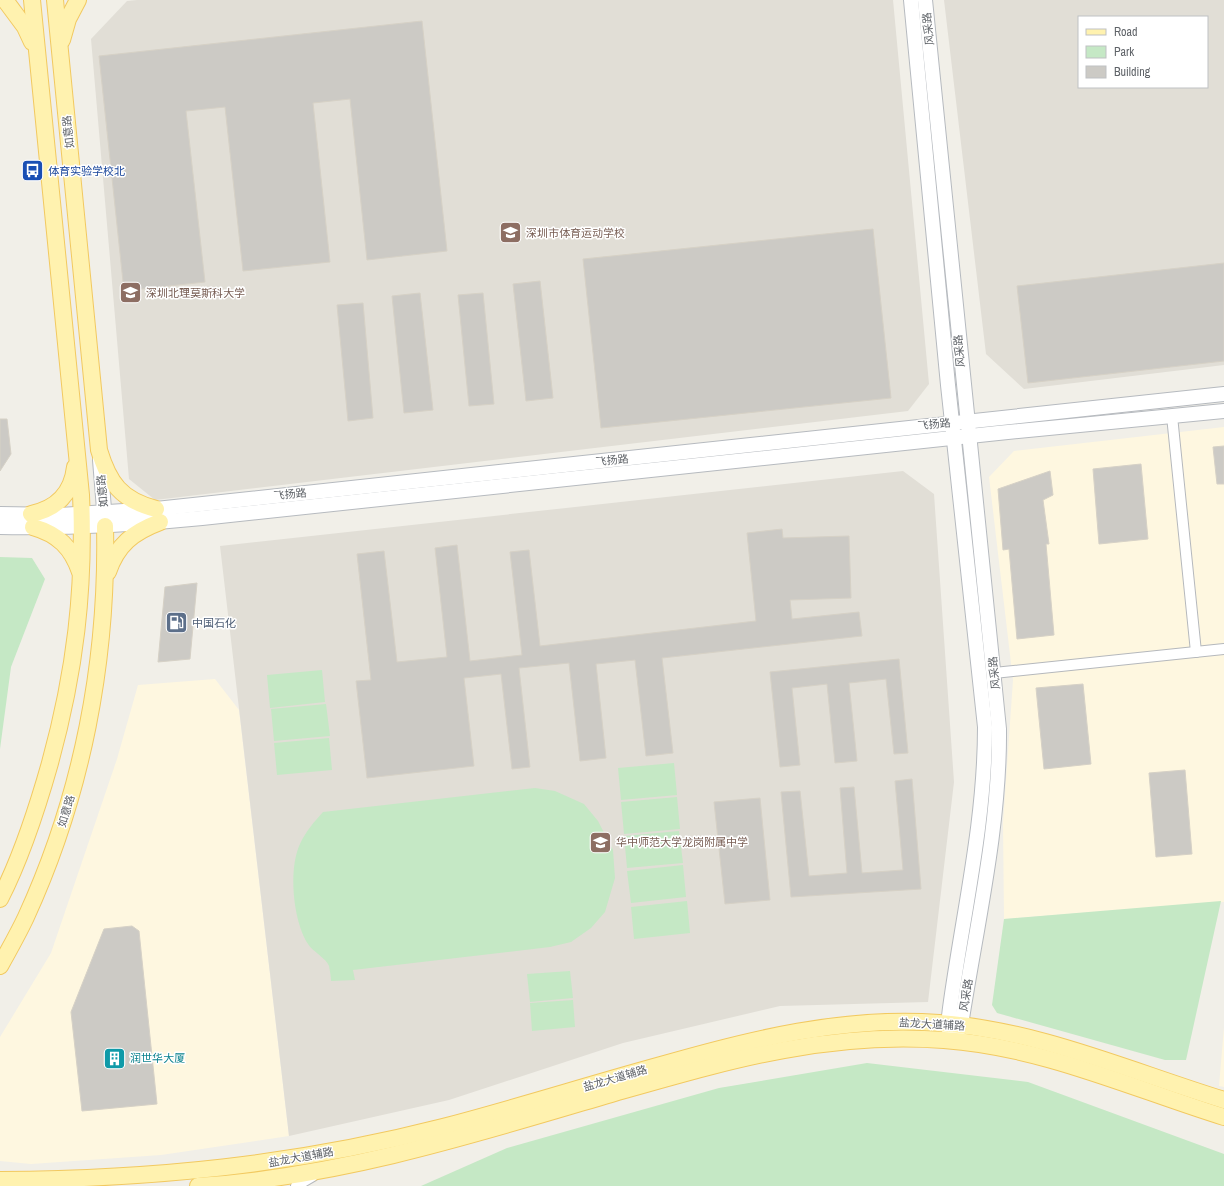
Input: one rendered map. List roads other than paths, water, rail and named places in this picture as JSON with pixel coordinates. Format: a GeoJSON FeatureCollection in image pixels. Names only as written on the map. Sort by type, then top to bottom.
{"type":"FeatureCollection","features":[{"type":"Feature","properties":{"kind":"main road"},"geometry":{"type":"LineString","coordinates":[[6,0],[25,27],[37,51]]}},
{"type":"Feature","properties":{"kind":"main road","name":"如意路"},"geometry":{"type":"LineString","coordinates":[[0,899],[37,808],[56,739],[72,668],[81,576],[82,520],[32,0]]}},
{"type":"Feature","properties":{"kind":"main road","name":"如意路"},"geometry":{"type":"LineString","coordinates":[[54,0],[99,450]]}},
{"type":"Feature","properties":{"kind":"main road"},"geometry":{"type":"LineString","coordinates":[[60,50],[68,19],[78,0]]}},
{"type":"Feature","properties":{"kind":"main road"},"geometry":{"type":"LineString","coordinates":[[99,450],[106,470],[113,483],[122,492],[158,516],[125,542],[117,551],[105,579]]}},
{"type":"Feature","properties":{"kind":"main road"},"geometry":{"type":"LineString","coordinates":[[76,454],[74,472],[70,486],[53,507],[32,521],[63,542],[76,561],[81,576]]}},
{"type":"Feature","properties":{"kind":"main road","name":"如意路"},"geometry":{"type":"LineString","coordinates":[[0,966],[25,919],[41,884],[64,817],[81,760],[96,681],[105,579],[105,519]]}},
{"type":"Feature","properties":{"kind":"main road","name":"盐龙大道辅路"},"geometry":{"type":"LineString","coordinates":[[0,1180],[85,1179],[199,1171],[307,1157],[446,1126],[727,1046],[834,1026],[873,1022],[954,1025],[1006,1032],[1056,1045],[1224,1100]]}},
{"type":"Feature","properties":{"kind":"main road","name":"盐龙大道辅路"},"geometry":{"type":"LineString","coordinates":[[198,1186],[331,1169],[432,1146],[728,1061],[808,1045],[872,1039],[953,1041],[993,1046],[1052,1059],[1224,1117]]}},
{"type":"Feature","properties":{"kind":"street","name":"风采路"},"geometry":{"type":"LineString","coordinates":[[911,0],[959,422],[994,674],[999,729],[997,793],[994,822],[954,1025]]}},
{"type":"Feature","properties":{"kind":"street","name":"风采路"},"geometry":{"type":"LineString","coordinates":[[925,0],[959,422]]}},
{"type":"Feature","properties":{"kind":"street","name":"飞扬路"},"geometry":{"type":"LineString","coordinates":[[158,516],[959,422],[1224,394]]}},
{"type":"Feature","properties":{"kind":"street","name":"飞扬路"},"geometry":{"type":"LineString","coordinates":[[0,527],[32,521],[158,516],[1224,411]]}},
{"type":"Feature","properties":{"kind":"street"},"geometry":{"type":"LineString","coordinates":[[1172,416],[1196,652]]}},
{"type":"Feature","properties":{"kind":"street","name":"风采路"},"geometry":{"type":"LineString","coordinates":[[953,1041],[980,822],[985,746],[961,437]]}},
{"type":"Feature","properties":{"kind":"street","name":"如意路"},"geometry":{"type":"LineString","coordinates":[[99,450],[105,519]]}},
{"type":"Feature","properties":{"kind":"street","name":"飞扬路"},"geometry":{"type":"LineString","coordinates":[[0,514],[32,521]]}},
{"type":"Feature","properties":{"kind":"street"},"geometry":{"type":"LineString","coordinates":[[994,674],[1224,649]]}},
{"type":"Feature","properties":{"kind":"street"},"geometry":{"type":"LineString","coordinates":[[296,1186],[304,1180],[331,1169]]}},
{"type":"Feature","properties":{"kind":"place","name":"体育实验学校北"},"geometry":{"type":"Point","coordinates":[32,171]}},
{"type":"Feature","properties":{"kind":"place","name":"深圳市体育运动学校"},"geometry":{"type":"Point","coordinates":[511,233]}},
{"type":"Feature","properties":{"kind":"place","name":"深圳北理莫斯科大学"},"geometry":{"type":"Point","coordinates":[130,293]}},
{"type":"Feature","properties":{"kind":"place","name":"中国石化"},"geometry":{"type":"Point","coordinates":[177,623]}},
{"type":"Feature","properties":{"kind":"place","name":"华中师范大学龙岗附属中学"},"geometry":{"type":"Point","coordinates":[601,842]}},
{"type":"Feature","properties":{"kind":"place","name":"润世华大厦"},"geometry":{"type":"Point","coordinates":[114,1058]}}]}
